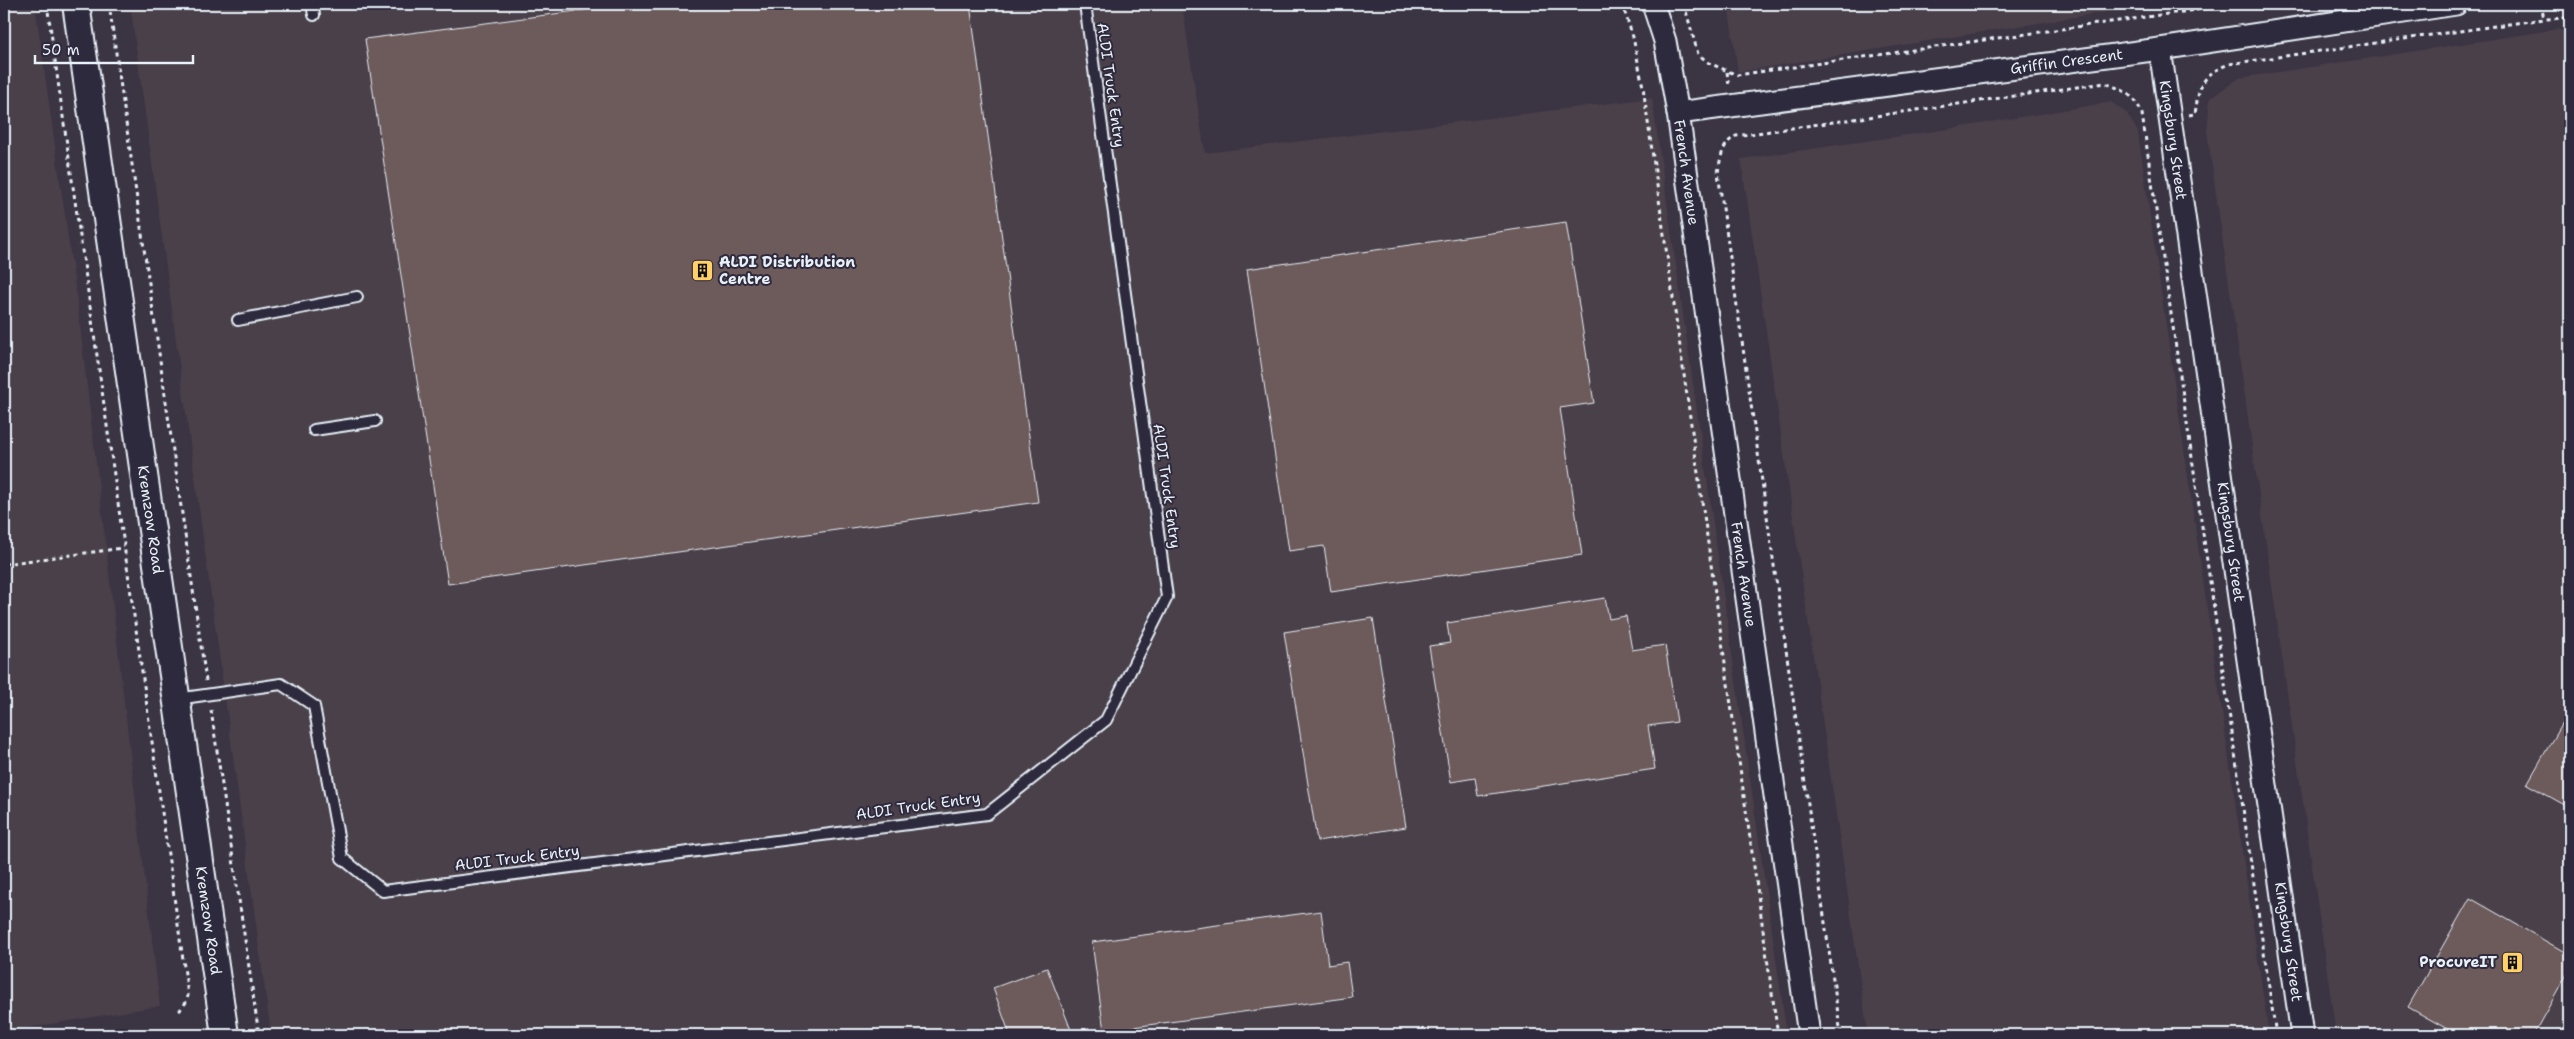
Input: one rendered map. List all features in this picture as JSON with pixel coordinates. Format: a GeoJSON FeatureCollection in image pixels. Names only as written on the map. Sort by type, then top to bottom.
{"type":"FeatureCollection","features":[{"type":"Feature","properties":{"kind":"street","name":"Kremzow Road"},"geometry":{"type":"LineString","coordinates":[[76,4],[176,699],[221,1035]]}},
{"type":"Feature","properties":{"kind":"street","name":"French Avenue"},"geometry":{"type":"LineString","coordinates":[[1653,4],[1665,41],[1678,113],[1809,1035]]}},
{"type":"Feature","properties":{"kind":"street","name":"Griffin Crescent"},"geometry":{"type":"LineString","coordinates":[[1678,113],[2160,49],[2422,6],[2456,4]]}},
{"type":"Feature","properties":{"kind":"street","name":"Kingsbury Street"},"geometry":{"type":"LineString","coordinates":[[2160,49],[2302,1035]]}},
{"type":"Feature","properties":{"kind":"lane"},"geometry":{"type":"LineString","coordinates":[[312,4],[314,15]]}},
{"type":"Feature","properties":{"kind":"lane","name":"ALDI Truck Entry"},"geometry":{"type":"LineString","coordinates":[[176,699],[281,684],[314,706],[342,858],[383,891],[986,814],[1106,720],[1167,597],[1085,4]]}},
{"type":"Feature","properties":{"kind":"lane"},"geometry":{"type":"LineString","coordinates":[[238,320],[357,297]]}},
{"type":"Feature","properties":{"kind":"lane"},"geometry":{"type":"LineString","coordinates":[[314,430],[375,421]]}},
{"type":"Feature","properties":{"kind":"path"},"geometry":{"type":"LineString","coordinates":[[47,4],[188,996],[187,1001],[180,1010],[183,1013]]}},
{"type":"Feature","properties":{"kind":"path"},"geometry":{"type":"LineString","coordinates":[[109,4],[259,1035]]}},
{"type":"Feature","properties":{"kind":"path"},"geometry":{"type":"LineString","coordinates":[[1622,4],[1633,37],[1644,96],[1778,1035]]}},
{"type":"Feature","properties":{"kind":"path"},"geometry":{"type":"LineString","coordinates":[[1684,4],[1698,54],[1709,63],[1737,75],[2238,4]]}},
{"type":"Feature","properties":{"kind":"path"},"geometry":{"type":"LineString","coordinates":[[2541,4],[2544,19]]}},
{"type":"Feature","properties":{"kind":"path"},"geometry":{"type":"LineString","coordinates":[[2190,114],[2195,114],[2198,88],[2204,80],[2213,72],[2229,64],[2544,19],[2570,18]]}},
{"type":"Feature","properties":{"kind":"path"},"geometry":{"type":"LineString","coordinates":[[1727,72],[1729,81]]}},
{"type":"Feature","properties":{"kind":"path"},"geometry":{"type":"LineString","coordinates":[[1841,1035],[1718,173],[1722,152],[1731,138],[1736,136],[2105,82],[2126,90],[2137,100],[2142,114],[2276,1035]]}},
{"type":"Feature","properties":{"kind":"path"},"geometry":{"type":"LineString","coordinates":[[1735,130],[1736,136]]}},
{"type":"Feature","properties":{"kind":"path"},"geometry":{"type":"LineString","coordinates":[[4,564],[123,548]]}},
{"type":"Feature","properties":{"kind":"shaded area"},"geometry":{"type":"Polygon","coordinates":[[[4,4],[35,4],[77,300],[160,1006],[4,1032],[4,4]]]}},
{"type":"Feature","properties":{"kind":"shaded area"},"geometry":{"type":"Polygon","coordinates":[[[130,4],[1182,4],[1205,153],[1652,98],[1787,1035],[271,1035],[130,4]]]}},
{"type":"Feature","properties":{"kind":"shaded area"},"geometry":{"type":"Polygon","coordinates":[[[1728,4],[2155,4],[1738,72],[1728,4]]]}},
{"type":"Feature","properties":{"kind":"shaded area"},"geometry":{"type":"Polygon","coordinates":[[[2557,29],[2570,33],[2570,1035],[2336,1035],[2207,131],[2210,98],[2239,78],[2557,29]]]}},
{"type":"Feature","properties":{"kind":"shaded area"},"geometry":{"type":"Polygon","coordinates":[[[2111,102],[2127,113],[2138,132],[2269,1035],[1868,1035],[1741,159],[1949,129],[2111,102]]]}},
{"type":"Feature","properties":{"kind":"building","name":"ALDI Distribution Centre"},"geometry":{"type":"Polygon","coordinates":[[[629,4],[970,4],[1038,502],[448,584],[365,39],[629,4]]]}},
{"type":"Feature","properties":{"kind":"building"},"geometry":{"type":"Polygon","coordinates":[[[1566,222],[1594,403],[1560,408],[1582,555],[1331,592],[1324,546],[1289,551],[1247,269],[1566,222]]]}},
{"type":"Feature","properties":{"kind":"building"},"geometry":{"type":"Polygon","coordinates":[[[1605,598],[1609,619],[1626,616],[1632,650],[1665,645],[1677,722],[1648,726],[1655,769],[1478,796],[1475,778],[1451,782],[1429,646],[1450,643],[1447,623],[1605,598]]]}},
{"type":"Feature","properties":{"kind":"building"},"geometry":{"type":"Polygon","coordinates":[[[1373,618],[1406,827],[1317,841],[1284,632],[1373,618]]]}},
{"type":"Feature","properties":{"kind":"building"},"geometry":{"type":"Polygon","coordinates":[[[2570,709],[2570,808],[2527,784],[2570,709]]]}},
{"type":"Feature","properties":{"kind":"building"},"geometry":{"type":"Polygon","coordinates":[[[2470,898],[2570,955],[2570,969],[2533,1035],[2458,1035],[2408,1007],[2470,898]]]}},
{"type":"Feature","properties":{"kind":"building"},"geometry":{"type":"Polygon","coordinates":[[[1321,911],[1328,965],[1347,962],[1352,997],[1104,1031],[1092,942],[1321,911]]]}},
{"type":"Feature","properties":{"kind":"building"},"geometry":{"type":"Polygon","coordinates":[[[1047,968],[1073,1035],[1010,1035],[993,988],[1047,968]]]}},
{"type":"Feature","properties":{"kind":"place","name":"ALDI Distribution Centre"},"geometry":{"type":"Point","coordinates":[703,271]}},
{"type":"Feature","properties":{"kind":"place","name":"ProcureIT"},"geometry":{"type":"Point","coordinates":[2513,962]}}]}
